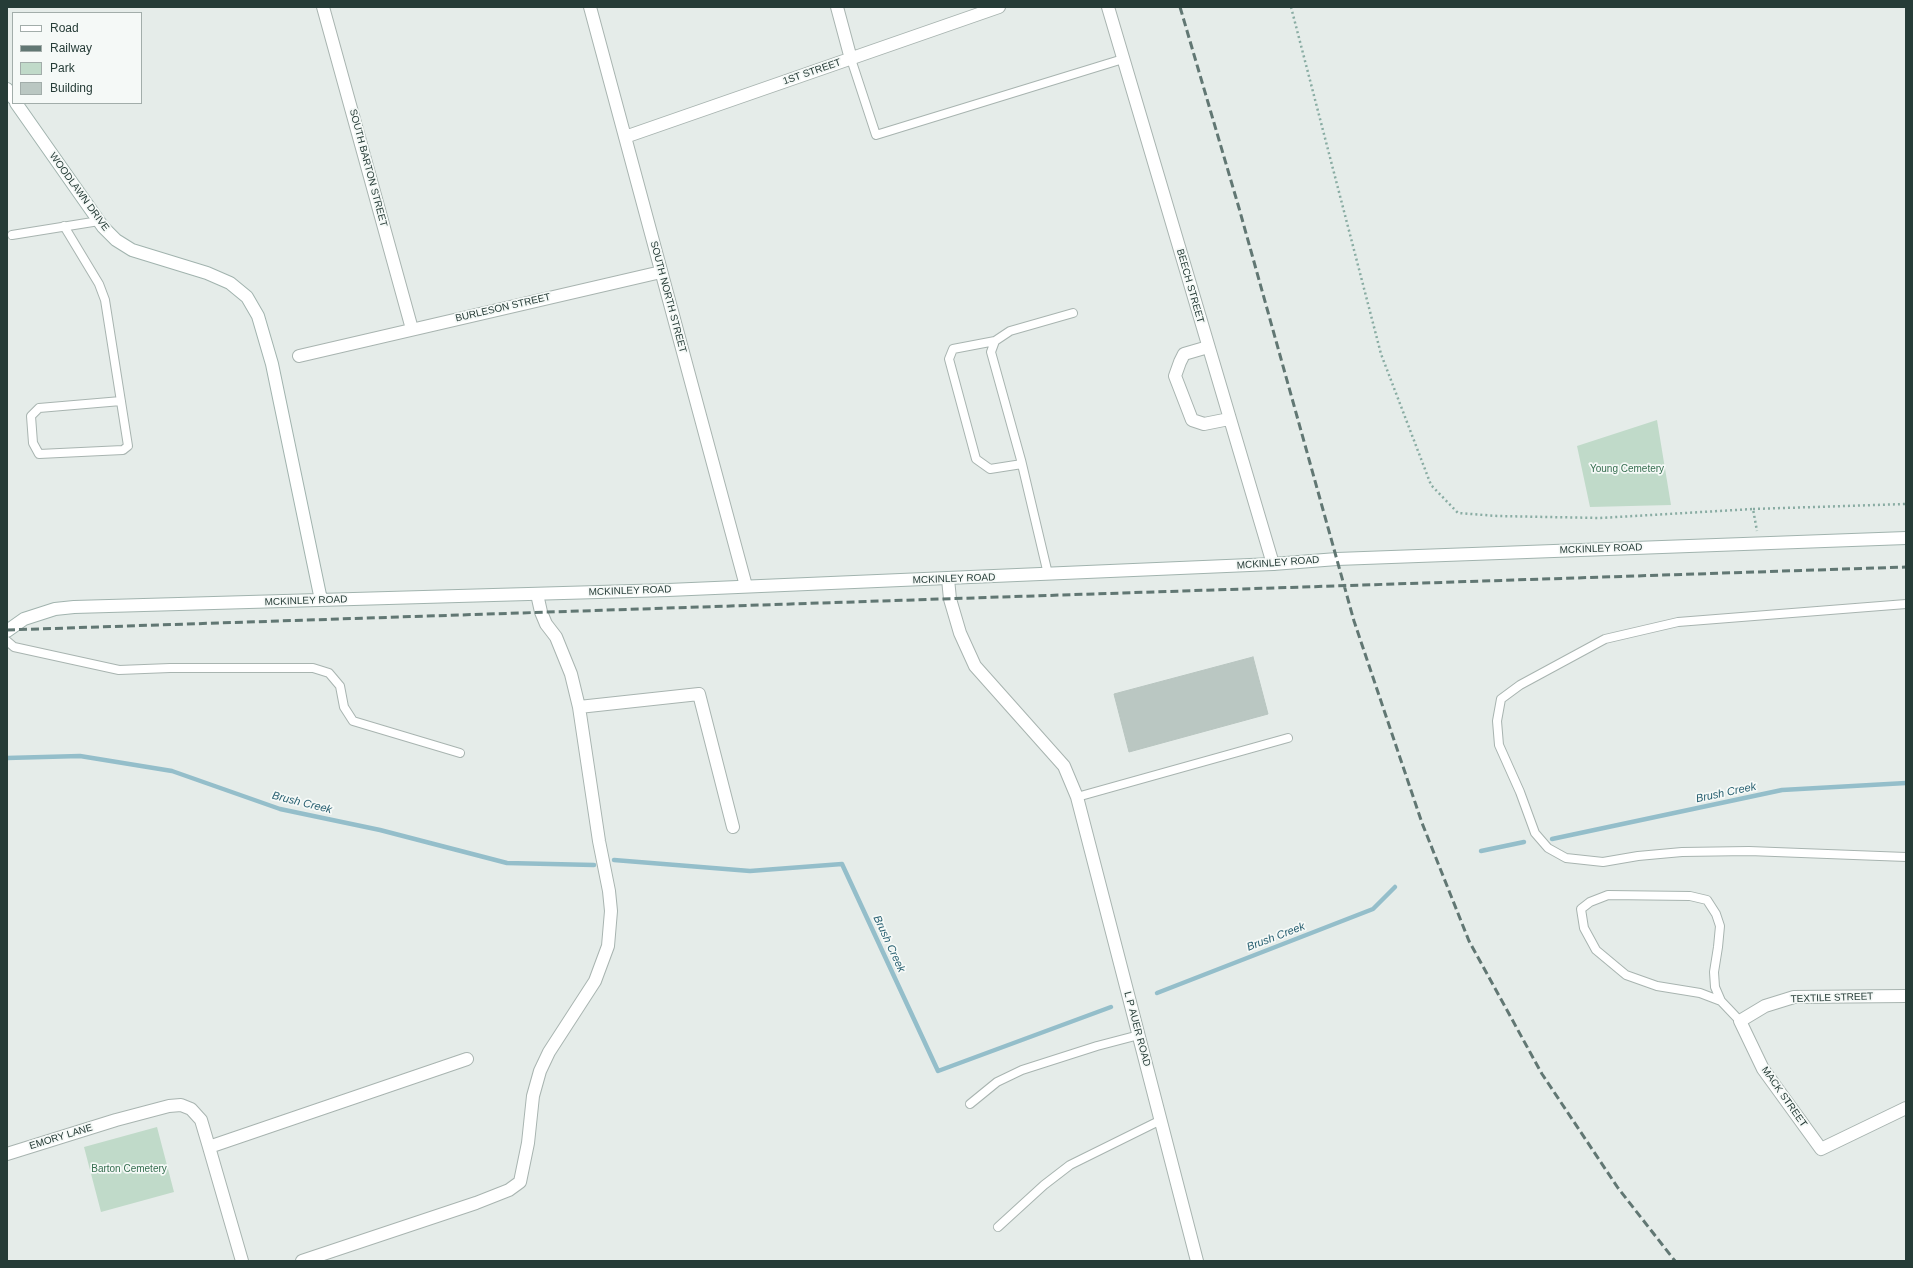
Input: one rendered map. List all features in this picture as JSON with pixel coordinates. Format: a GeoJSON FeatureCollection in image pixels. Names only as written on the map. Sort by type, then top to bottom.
{"type":"FeatureCollection","features":[{"type":"Feature","properties":{"kind":"street","name":"SOUTH BARTON STREET"},"geometry":{"type":"LineString","coordinates":[[323,7],[412,329]]}},
{"type":"Feature","properties":{"kind":"street","name":"SOUTH NORTH STREET"},"geometry":{"type":"LineString","coordinates":[[590,7],[746,586]]}},
{"type":"Feature","properties":{"kind":"street"},"geometry":{"type":"LineString","coordinates":[[837,7],[851,59]]}},
{"type":"Feature","properties":{"kind":"street","name":"1ST STREET"},"geometry":{"type":"LineString","coordinates":[[625,137],[999,7]]}},
{"type":"Feature","properties":{"kind":"street","name":"BEECH STREET"},"geometry":{"type":"LineString","coordinates":[[1108,7],[1273,564]]}},
{"type":"Feature","properties":{"kind":"street","name":"WOODLAWN DRIVE"},"geometry":{"type":"LineString","coordinates":[[17,104],[99,221],[116,240],[132,250],[207,273],[230,283],[247,297],[258,316],[272,364],[321,600]]}},
{"type":"Feature","properties":{"kind":"street","name":"BURLESON STREET"},"geometry":{"type":"LineString","coordinates":[[299,356],[661,272]]}},
{"type":"Feature","properties":{"kind":"street"},"geometry":{"type":"LineString","coordinates":[[1208,347],[1184,354],[1175,376],[1192,420],[1204,424],[1230,419]]}},
{"type":"Feature","properties":{"kind":"street","name":"MCKINLEY ROAD"},"geometry":{"type":"LineString","coordinates":[[7,631],[24,619],[55,609],[74,607],[537,594],[948,579],[1273,564],[1337,559],[1906,538]]}},
{"type":"Feature","properties":{"kind":"street","name":"L P AUER ROAD"},"geometry":{"type":"LineString","coordinates":[[948,579],[950,598],[960,633],[975,666],[1064,766],[1077,797],[1197,1261]]}},
{"type":"Feature","properties":{"kind":"street"},"geometry":{"type":"LineString","coordinates":[[302,1261],[476,1203],[509,1190],[520,1182],[528,1143],[534,1096],[540,1072],[549,1052],[595,981],[608,946],[611,912],[609,891],[599,841],[579,707],[571,674],[556,637],[546,624],[541,612],[537,594]]}},
{"type":"Feature","properties":{"kind":"street"},"geometry":{"type":"LineString","coordinates":[[579,707],[699,694],[733,827]]}},
{"type":"Feature","properties":{"kind":"street","name":"TEXTILE STREET"},"geometry":{"type":"LineString","coordinates":[[1740,1021],[1765,1006],[1794,997],[1906,996]]}},
{"type":"Feature","properties":{"kind":"street","name":"MACK STREET"},"geometry":{"type":"LineString","coordinates":[[1740,1021],[1763,1069],[1821,1149],[1906,1108]]}},
{"type":"Feature","properties":{"kind":"street"},"geometry":{"type":"LineString","coordinates":[[209,1147],[468,1059]]}},
{"type":"Feature","properties":{"kind":"street","name":"EMORY LANE"},"geometry":{"type":"LineString","coordinates":[[7,1154],[116,1120],[169,1106],[181,1105],[191,1109],[201,1120],[242,1261]]}},
{"type":"Feature","properties":{"kind":"lane"},"geometry":{"type":"LineString","coordinates":[[851,59],[876,135],[1124,59]]}},
{"type":"Feature","properties":{"kind":"lane"},"geometry":{"type":"LineString","coordinates":[[12,235],[99,221]]}},
{"type":"Feature","properties":{"kind":"lane"},"geometry":{"type":"LineString","coordinates":[[64,226],[99,284],[105,300],[121,401],[128,446],[123,450],[39,454],[33,443],[30,416],[39,408],[121,401]]}},
{"type":"Feature","properties":{"kind":"lane"},"geometry":{"type":"LineString","coordinates":[[1022,464],[990,469],[976,459],[949,359],[953,349],[995,341],[1010,331],[1073,313]]}},
{"type":"Feature","properties":{"kind":"lane"},"geometry":{"type":"LineString","coordinates":[[995,341],[991,352],[1022,464],[1048,574]]}},
{"type":"Feature","properties":{"kind":"lane"},"geometry":{"type":"LineString","coordinates":[[1906,604],[1678,622],[1605,639],[1520,685],[1501,699],[1496,721],[1499,745],[1520,792],[1535,833],[1548,848],[1566,858],[1603,862],[1638,856],[1682,852],[1749,850],[1906,857]]}},
{"type":"Feature","properties":{"kind":"lane"},"geometry":{"type":"LineString","coordinates":[[7,641],[14,647],[119,670],[170,668],[313,668],[329,673],[340,686],[344,707],[353,721],[460,753]]}},
{"type":"Feature","properties":{"kind":"lane"},"geometry":{"type":"LineString","coordinates":[[1077,797],[1288,738]]}},
{"type":"Feature","properties":{"kind":"lane"},"geometry":{"type":"LineString","coordinates":[[1721,1001],[1700,993],[1658,986],[1626,975],[1596,950],[1584,928],[1581,909],[1590,902],[1608,895],[1690,896],[1707,900],[1716,914],[1720,926],[1714,972],[1715,987],[1721,1001],[1740,1021]]}},
{"type":"Feature","properties":{"kind":"lane"},"geometry":{"type":"LineString","coordinates":[[970,1104],[997,1082],[1022,1070],[1090,1048],[1139,1035]]}},
{"type":"Feature","properties":{"kind":"lane"},"geometry":{"type":"LineString","coordinates":[[998,1227],[1044,1185],[1070,1165],[1161,1120]]}},
{"type":"Feature","properties":{"kind":"path"},"geometry":{"type":"LineString","coordinates":[[1291,7],[1381,354],[1431,485],[1458,513],[1489,516],[1600,518],[1753,509],[1906,504]]}},
{"type":"Feature","properties":{"kind":"path"},"geometry":{"type":"LineString","coordinates":[[1753,509],[1759,543]]}},
{"type":"Feature","properties":{"kind":"green space","name":"Young Cemetery"},"geometry":{"type":"Polygon","coordinates":[[[1657,420],[1671,505],[1590,507],[1577,446],[1657,420]]]}},
{"type":"Feature","properties":{"kind":"green space","name":"Barton Cemetery"},"geometry":{"type":"Polygon","coordinates":[[[157,1127],[174,1192],[101,1212],[84,1147],[157,1127]]]}},
{"type":"Feature","properties":{"kind":"building"},"geometry":{"type":"Polygon","coordinates":[[[1253,657],[1268,714],[1129,752],[1114,694],[1253,657]]]}},
{"type":"Feature","properties":{"kind":"waterway","name":"Brush Creek"},"geometry":{"type":"LineString","coordinates":[[7,758],[80,756],[172,771],[280,809],[380,830],[507,863],[594,865]]}},
{"type":"Feature","properties":{"kind":"waterway","name":"Brush Creek"},"geometry":{"type":"LineString","coordinates":[[1552,839],[1782,790],[1906,783]]}},
{"type":"Feature","properties":{"kind":"waterway","name":"Brush Creek"},"geometry":{"type":"LineString","coordinates":[[1481,851],[1524,842]]}},
{"type":"Feature","properties":{"kind":"waterway","name":"Brush Creek"},"geometry":{"type":"LineString","coordinates":[[614,860],[750,871],[842,864],[938,1071],[1111,1007]]}},
{"type":"Feature","properties":{"kind":"waterway","name":"Brush Creek"},"geometry":{"type":"LineString","coordinates":[[1157,993],[1373,909],[1395,887]]}},
{"type":"Feature","properties":{"kind":"railway"},"geometry":{"type":"LineString","coordinates":[[1180,7],[1239,208],[1354,621],[1422,823],[1469,941],[1542,1074],[1618,1188],[1675,1261]]}},
{"type":"Feature","properties":{"kind":"railway"},"geometry":{"type":"LineString","coordinates":[[7,630],[1906,567]]}}]}
